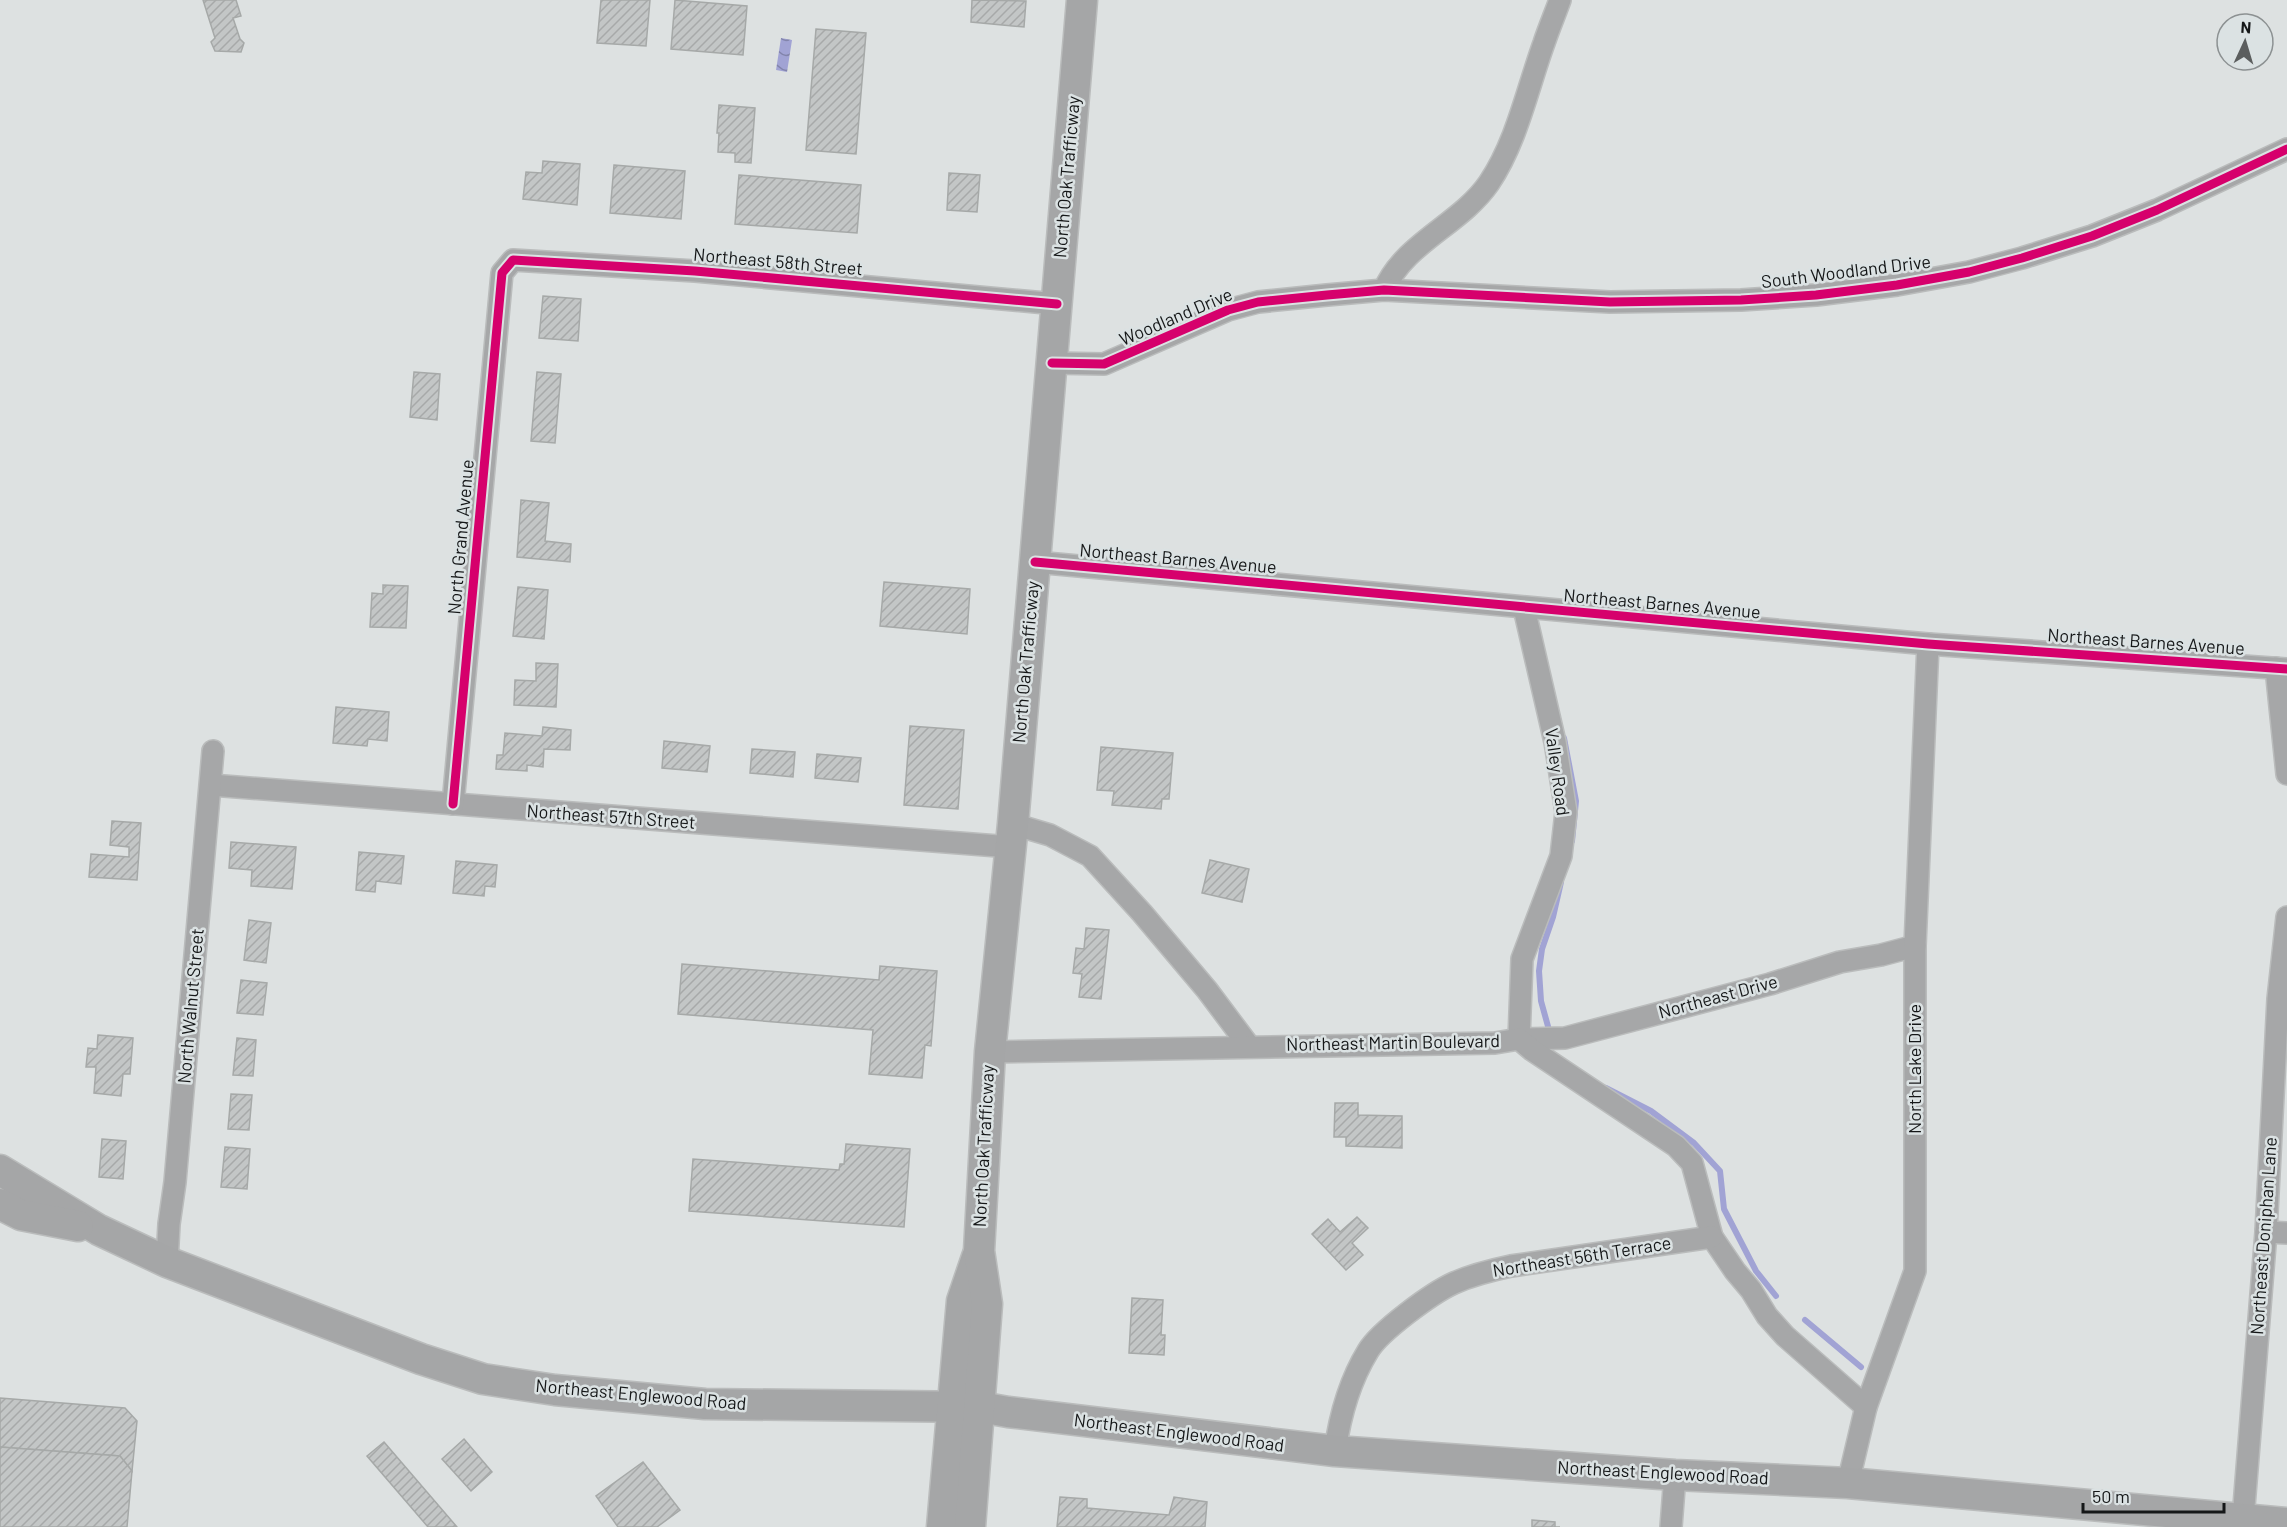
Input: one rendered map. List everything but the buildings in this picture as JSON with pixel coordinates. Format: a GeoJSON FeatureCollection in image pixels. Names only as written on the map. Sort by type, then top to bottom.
{"type":"FeatureCollection","features":[{"type":"Feature","properties":{"kind":"main road","name":"North Oak Trafficway"},"geometry":{"type":"LineString","coordinates":[[970,1527],[962,1301],[979,1251],[990,1052],[1012,835],[1082,0]]}},
{"type":"Feature","properties":{"kind":"main road","name":"Northeast Englewood Road"},"geometry":{"type":"LineString","coordinates":[[0,1170],[99,1230],[167,1262],[422,1359],[483,1379],[555,1390],[705,1404],[966,1407],[1335,1451],[1675,1475],[1848,1483],[2287,1523]]}},
{"type":"Feature","properties":{"kind":"main road","name":"Northeast Englewood Road"},"geometry":{"type":"LineString","coordinates":[[0,1204],[21,1215],[99,1230]]}},
{"type":"Feature","properties":{"kind":"main road","name":"North Oak Trafficway"},"geometry":{"type":"LineString","coordinates":[[942,1527],[966,1407]]}},
{"type":"Feature","properties":{"kind":"street"},"geometry":{"type":"LineString","coordinates":[[1384,290],[1399,264],[1450,222],[1487,185],[1507,153],[1560,0]]}},
{"type":"Feature","properties":{"kind":"street","name":"South Woodland Drive"},"geometry":{"type":"LineString","coordinates":[[1384,290],[1611,302],[1741,300],[1816,295],[1897,285],[1969,272],[2092,236],[2157,210],[2287,149]]}},
{"type":"Feature","properties":{"kind":"street","name":"Northeast 58th Street"},"geometry":{"type":"LineString","coordinates":[[502,273],[513,260],[695,271],[1057,304]]}},
{"type":"Feature","properties":{"kind":"street","name":"North Grand Avenue"},"geometry":{"type":"LineString","coordinates":[[453,804],[502,273]]}},
{"type":"Feature","properties":{"kind":"street","name":"Woodland Drive"},"geometry":{"type":"LineString","coordinates":[[1052,363],[1104,364],[1227,310],[1258,302],[1384,290]]}},
{"type":"Feature","properties":{"kind":"street","name":"Northeast Barnes Avenue"},"geometry":{"type":"LineString","coordinates":[[1035,562],[1928,644],[2281,668]]}},
{"type":"Feature","properties":{"kind":"street","name":"Valley Road"},"geometry":{"type":"LineString","coordinates":[[1520,1039],[1522,959],[1561,856],[1566,812],[1555,742],[1524,608]]}},
{"type":"Feature","properties":{"kind":"street","name":"North Lake Drive"},"geometry":{"type":"LineString","coordinates":[[1848,1483],[1866,1407],[1915,1271],[1915,946],[1928,644]]}},
{"type":"Feature","properties":{"kind":"street"},"geometry":{"type":"LineString","coordinates":[[2281,668],[2287,774]]}},
{"type":"Feature","properties":{"kind":"street","name":"North Walnut Street"},"geometry":{"type":"LineString","coordinates":[[167,1262],[213,751]]}},
{"type":"Feature","properties":{"kind":"street","name":"Northeast 57th Street"},"geometry":{"type":"LineString","coordinates":[[211,785],[453,804],[1012,835]]}},
{"type":"Feature","properties":{"kind":"street"},"geometry":{"type":"LineString","coordinates":[[1012,835],[1050,835],[1090,856],[1157,930],[1207,990],[1249,1046]]}},
{"type":"Feature","properties":{"kind":"street","name":"Northeast Doniphan Lane"},"geometry":{"type":"LineString","coordinates":[[2244,1518],[2266,1232],[2278,999],[2287,917]]}},
{"type":"Feature","properties":{"kind":"street","name":"Northeast Drive"},"geometry":{"type":"LineString","coordinates":[[1520,1039],[1565,1038],[1770,984],[1840,962],[1915,946]]}},
{"type":"Feature","properties":{"kind":"street","name":"Northeast Martin Boulevard"},"geometry":{"type":"LineString","coordinates":[[990,1052],[1495,1043],[1520,1039],[1532,1050],[1676,1146],[1692,1163],[1712,1237],[1767,1316],[1785,1336],[1866,1407]]}},
{"type":"Feature","properties":{"kind":"street"},"geometry":{"type":"LineString","coordinates":[[2266,1232],[2287,1233]]}},
{"type":"Feature","properties":{"kind":"street","name":"Northeast 56th Terrace"},"geometry":{"type":"LineString","coordinates":[[1335,1451],[1338,1427],[1348,1390],[1369,1349],[1392,1326],[1452,1284],[1487,1271],[1511,1266],[1712,1237]]}},
{"type":"Feature","properties":{"kind":"street"},"geometry":{"type":"LineString","coordinates":[[1671,1527],[1675,1475]]}},
{"type":"Feature","properties":{"kind":"water"},"geometry":{"type":"Polygon","coordinates":[[[781,38],[792,40],[787,72],[776,70],[781,38]]]}},
{"type":"Feature","properties":{"kind":"waterway"},"geometry":{"type":"LineString","coordinates":[[1564,738],[1576,801],[1572,841]]}},
{"type":"Feature","properties":{"kind":"waterway"},"geometry":{"type":"LineString","coordinates":[[1549,1030],[1541,1001],[1539,971],[1542,949],[1553,917],[1561,882]]}},
{"type":"Feature","properties":{"kind":"waterway"},"geometry":{"type":"LineString","coordinates":[[1606,1088],[1651,1111],[1694,1143],[1720,1171],[1724,1209],[1756,1271],[1776,1296]]}},
{"type":"Feature","properties":{"kind":"waterway"},"geometry":{"type":"LineString","coordinates":[[1805,1320],[1861,1367]]}},
{"type":"Feature","properties":{"kind":"cycle path"},"geometry":{"type":"LineString","coordinates":[[1052,363],[1104,364],[1228,310],[1258,302],[1327,295],[1384,290],[1610,302],[1741,300],[1816,295],[1897,285],[1969,272],[2092,236],[2157,210],[2287,149]]}},
{"type":"Feature","properties":{"kind":"cycle path"},"geometry":{"type":"LineString","coordinates":[[453,804],[502,273],[513,260],[695,271],[1057,304]]}},
{"type":"Feature","properties":{"kind":"cycle path"},"geometry":{"type":"LineString","coordinates":[[1035,562],[1928,644],[2287,669]]}}]}
